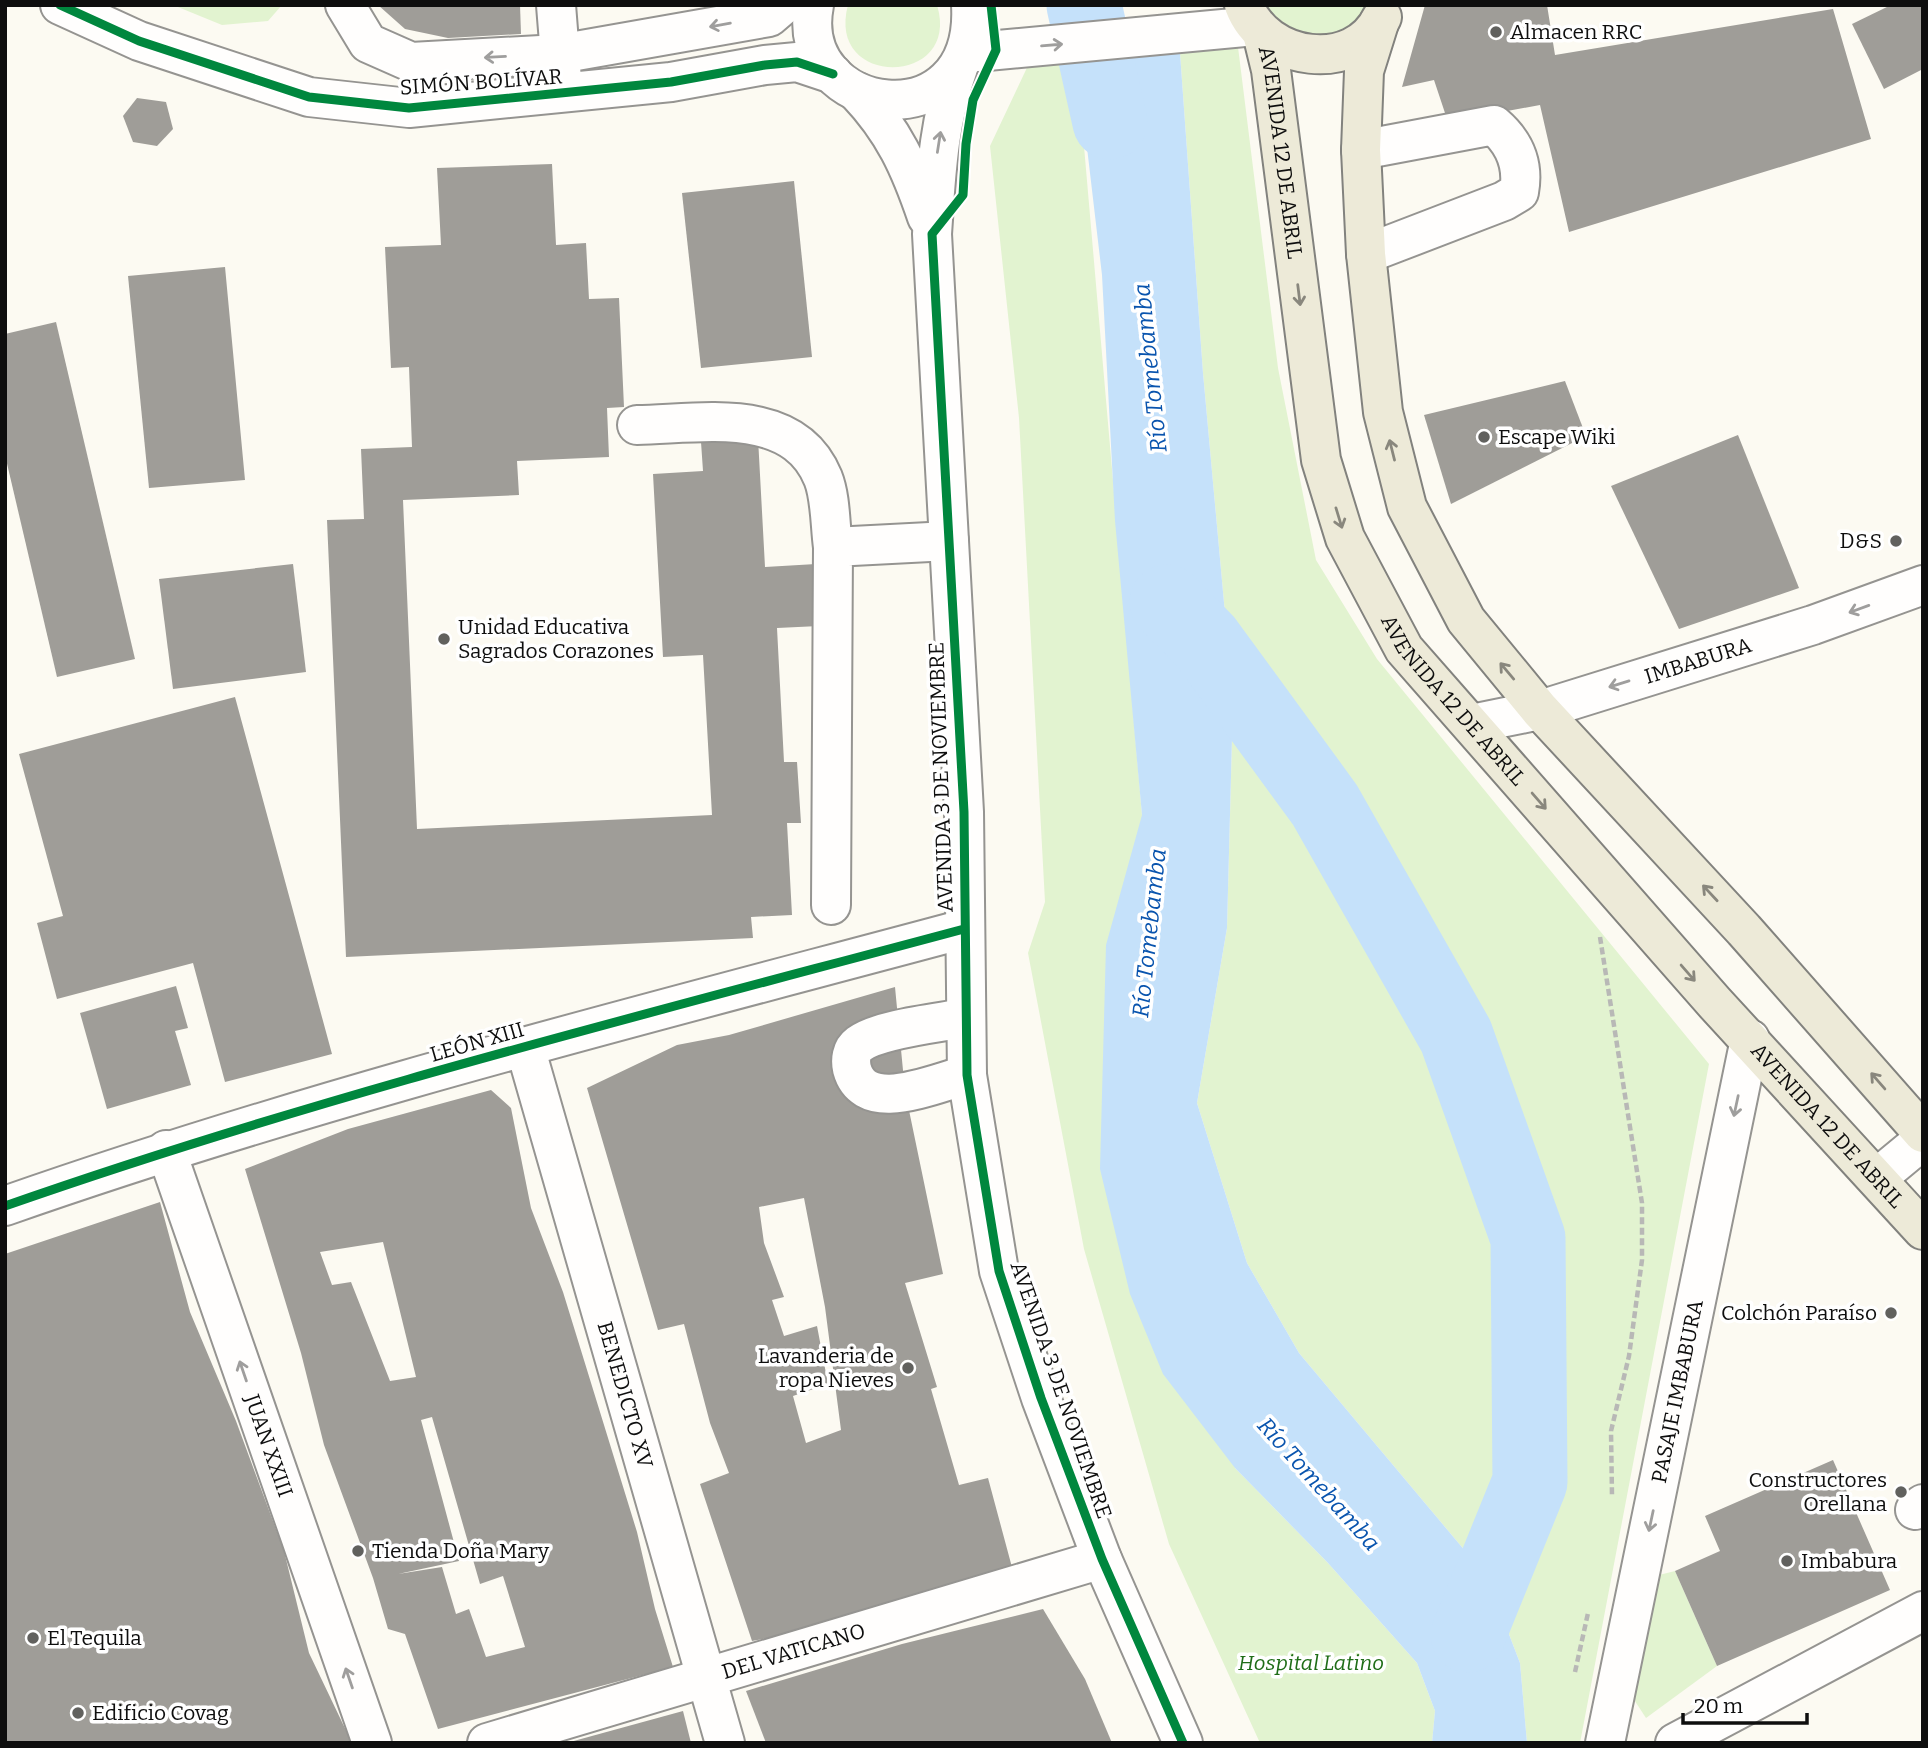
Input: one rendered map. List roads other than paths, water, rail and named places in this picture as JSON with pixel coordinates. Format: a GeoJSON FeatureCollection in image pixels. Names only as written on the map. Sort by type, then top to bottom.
{"type":"FeatureCollection","features":[{"type":"Feature","properties":{"kind":"main road","name":"AVENIDA 12 DE ABRIL"},"geometry":{"type":"LineString","coordinates":[[1249,23],[1280,46],[1301,54],[1323,55],[1345,50],[1364,39],[1383,14]]}},
{"type":"Feature","properties":{"kind":"main road","name":"AVENIDA 12 DE ABRIL"},"geometry":{"type":"LineString","coordinates":[[1383,14],[1364,71],[1361,150],[1366,254],[1382,412],[1407,507],[1466,620],[1540,710],[1744,930],[1923,1133]]}},
{"type":"Feature","properties":{"kind":"main road","name":"AVENIDA 12 DE ABRIL"},"geometry":{"type":"LineString","coordinates":[[1249,23],[1271,70],[1321,460],[1345,538],[1404,649],[1714,1002],[1923,1230]]}},
{"type":"Feature","properties":{"kind":"street","name":"SIMÓN BOLÍVAR"},"geometry":{"type":"LineString","coordinates":[[60,5],[139,41],[309,97],[409,108],[671,82],[797,62],[884,100],[913,99],[946,81],[969,57]]}},
{"type":"Feature","properties":{"kind":"street","name":"SIMÓN BOLÍVAR"},"geometry":{"type":"LineString","coordinates":[[345,5],[368,43],[411,62],[559,54],[769,17],[783,5]]}},
{"type":"Feature","properties":{"kind":"street"},"geometry":{"type":"LineString","coordinates":[[556,5],[564,94]]}},
{"type":"Feature","properties":{"kind":"street"},"geometry":{"type":"LineString","coordinates":[[814,5],[814,37],[821,57],[845,83]]}},
{"type":"Feature","properties":{"kind":"street","name":"AVENIDA 3 DE NOVIEMBRE"},"geometry":{"type":"LineString","coordinates":[[971,5],[969,57],[946,100],[937,152],[932,234],[964,813],[964,1018],[967,1075],[999,1271],[1041,1398],[1102,1559],[1182,1743]]}},
{"type":"Feature","properties":{"kind":"street"},"geometry":{"type":"LineString","coordinates":[[969,57],[1249,23]]}},
{"type":"Feature","properties":{"kind":"street","name":"AVENIDA 3 DE NOVIEMBRE"},"geometry":{"type":"LineString","coordinates":[[845,83],[882,119],[910,168],[932,234]]}},
{"type":"Feature","properties":{"kind":"street"},"geometry":{"type":"LineString","coordinates":[[1361,150],[1494,124],[1509,138],[1523,173],[1519,192],[1504,201],[1366,254]]}},
{"type":"Feature","properties":{"kind":"street"},"geometry":{"type":"LineString","coordinates":[[637,425],[752,423],[792,437],[808,453],[824,479],[833,547],[831,905]]}},
{"type":"Feature","properties":{"kind":"street"},"geometry":{"type":"LineString","coordinates":[[833,547],[949,541]]}},
{"type":"Feature","properties":{"kind":"street","name":"IMBABURA"},"geometry":{"type":"LineString","coordinates":[[1471,723],[1540,710],[1813,625],[1923,585]]}},
{"type":"Feature","properties":{"kind":"street","name":"LEÓN XIII"},"geometry":{"type":"LineString","coordinates":[[5,1206],[166,1150],[525,1047],[964,929]]}},
{"type":"Feature","properties":{"kind":"street"},"geometry":{"type":"LineString","coordinates":[[964,1018],[899,1030],[860,1043],[853,1051],[851,1064],[855,1080],[868,1092],[883,1095],[967,1075]]}},
{"type":"Feature","properties":{"kind":"street","name":"PASAJE IMBABURA"},"geometry":{"type":"LineString","coordinates":[[1605,1743],[1750,1039]]}},
{"type":"Feature","properties":{"kind":"street","name":"BENEDICTO XV"},"geometry":{"type":"LineString","coordinates":[[525,1047],[725,1743]]}},
{"type":"Feature","properties":{"kind":"street"},"geometry":{"type":"LineString","coordinates":[[1877,1178],[1923,1140]]}},
{"type":"Feature","properties":{"kind":"street","name":"JUAN XXIII"},"geometry":{"type":"LineString","coordinates":[[166,1150],[372,1743]]}},
{"type":"Feature","properties":{"kind":"street","name":"DEL VATICANO"},"geometry":{"type":"LineString","coordinates":[[486,1743],[1102,1559]]}},
{"type":"Feature","properties":{"kind":"street"},"geometry":{"type":"LineString","coordinates":[[1690,1740],[1923,1611]]}},
{"type":"Feature","properties":{"kind":"water"},"geometry":{"type":"Polygon","coordinates":[[[1180,53],[1203,373],[1233,701],[1227,928],[1197,1103],[1247,1263],[1299,1353],[1487,1577],[1520,1663],[1527,1743],[1432,1743],[1435,1711],[1417,1663],[1328,1563],[1235,1468],[1163,1374],[1130,1294],[1100,1169],[1106,945],[1142,815],[1115,521],[1102,275],[1076,54],[1180,53]]]}},
{"type":"Feature","properties":{"kind":"waterway","name":"Río Tomebamba"},"geometry":{"type":"LineString","coordinates":[[1084,5],[1110,122]]}},
{"type":"Feature","properties":{"kind":"waterway"},"geometry":{"type":"LineString","coordinates":[[1167,602],[1206,642],[1325,805],[1456,1036],[1528,1238],[1530,1482],[1468,1635]]}},
{"type":"Feature","properties":{"kind":"place","name":"Almacen RRC"},"geometry":{"type":"Point","coordinates":[1496,32]}},
{"type":"Feature","properties":{"kind":"place","name":"Escape Wiki"},"geometry":{"type":"Point","coordinates":[1484,437]}},
{"type":"Feature","properties":{"kind":"place","name":"D&S"},"geometry":{"type":"Point","coordinates":[1896,541]}},
{"type":"Feature","properties":{"kind":"place","name":"Unidad Educativa Sagrados Corazones"},"geometry":{"type":"Point","coordinates":[444,639]}},
{"type":"Feature","properties":{"kind":"place","name":"Colchón Paraíso"},"geometry":{"type":"Point","coordinates":[1891,1313]}},
{"type":"Feature","properties":{"kind":"place","name":"Lavanderia de ropa Nieves"},"geometry":{"type":"Point","coordinates":[908,1368]}},
{"type":"Feature","properties":{"kind":"place","name":"Constructores Orellana"},"geometry":{"type":"Point","coordinates":[1901,1492]}},
{"type":"Feature","properties":{"kind":"place","name":"Tienda Doña Mary"},"geometry":{"type":"Point","coordinates":[358,1551]}},
{"type":"Feature","properties":{"kind":"place","name":"Imbabura"},"geometry":{"type":"Point","coordinates":[1787,1561]}},
{"type":"Feature","properties":{"kind":"place","name":"El Tequila"},"geometry":{"type":"Point","coordinates":[33,1638]}},
{"type":"Feature","properties":{"kind":"place","name":"Edificio Covag"},"geometry":{"type":"Point","coordinates":[78,1713]}},
{"type":"Feature","properties":{"kind":"park label","name":"Hospital Latino"},"geometry":{"type":"Point","coordinates":[1311,1663]}}]}
